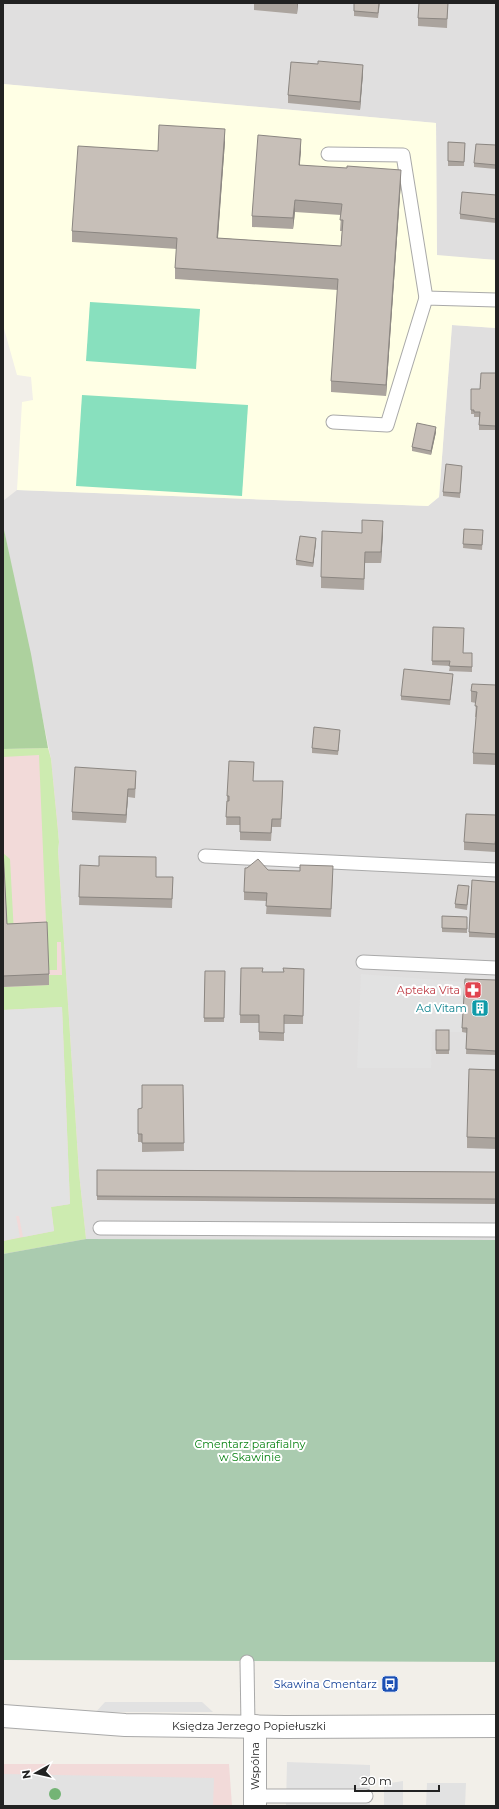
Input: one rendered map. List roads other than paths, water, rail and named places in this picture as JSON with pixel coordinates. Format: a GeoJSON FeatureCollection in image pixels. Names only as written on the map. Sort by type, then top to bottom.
{"type":"FeatureCollection","features":[{"type":"Feature","properties":{"kind":"street","name":"Księdza Jerzego Popiełuszki"},"geometry":{"type":"LineString","coordinates":[[3,1716],[125,1725],[496,1726]]}},
{"type":"Feature","properties":{"kind":"street","name":"Wspólna"},"geometry":{"type":"LineString","coordinates":[[251,1726],[255,1801]]}},
{"type":"Feature","properties":{"kind":"lane"},"geometry":{"type":"LineString","coordinates":[[328,154],[403,155],[426,298],[387,425],[333,422]]}},
{"type":"Feature","properties":{"kind":"lane"},"geometry":{"type":"LineString","coordinates":[[426,298],[496,300]]}},
{"type":"Feature","properties":{"kind":"lane"},"geometry":{"type":"LineString","coordinates":[[205,856],[496,870]]}},
{"type":"Feature","properties":{"kind":"lane"},"geometry":{"type":"LineString","coordinates":[[363,962],[496,968]]}},
{"type":"Feature","properties":{"kind":"lane"},"geometry":{"type":"LineString","coordinates":[[100,1228],[496,1230]]}},
{"type":"Feature","properties":{"kind":"lane"},"geometry":{"type":"LineString","coordinates":[[247,1662],[251,1726]]}},
{"type":"Feature","properties":{"kind":"lane"},"geometry":{"type":"LineString","coordinates":[[255,1801],[366,1796]]}},
{"type":"Feature","properties":{"kind":"place","name":"Apteka Vita"},"geometry":{"type":"Point","coordinates":[473,990]}},
{"type":"Feature","properties":{"kind":"place","name":"Ad Vitam"},"geometry":{"type":"Point","coordinates":[480,1008]}},
{"type":"Feature","properties":{"kind":"place","name":"Skawina Cmentarz"},"geometry":{"type":"Point","coordinates":[390,1684]}},
{"type":"Feature","properties":{"kind":"park label","name":"Cmentarz parafialny w Skawinie"},"geometry":{"type":"Point","coordinates":[250,1450]}}]}
